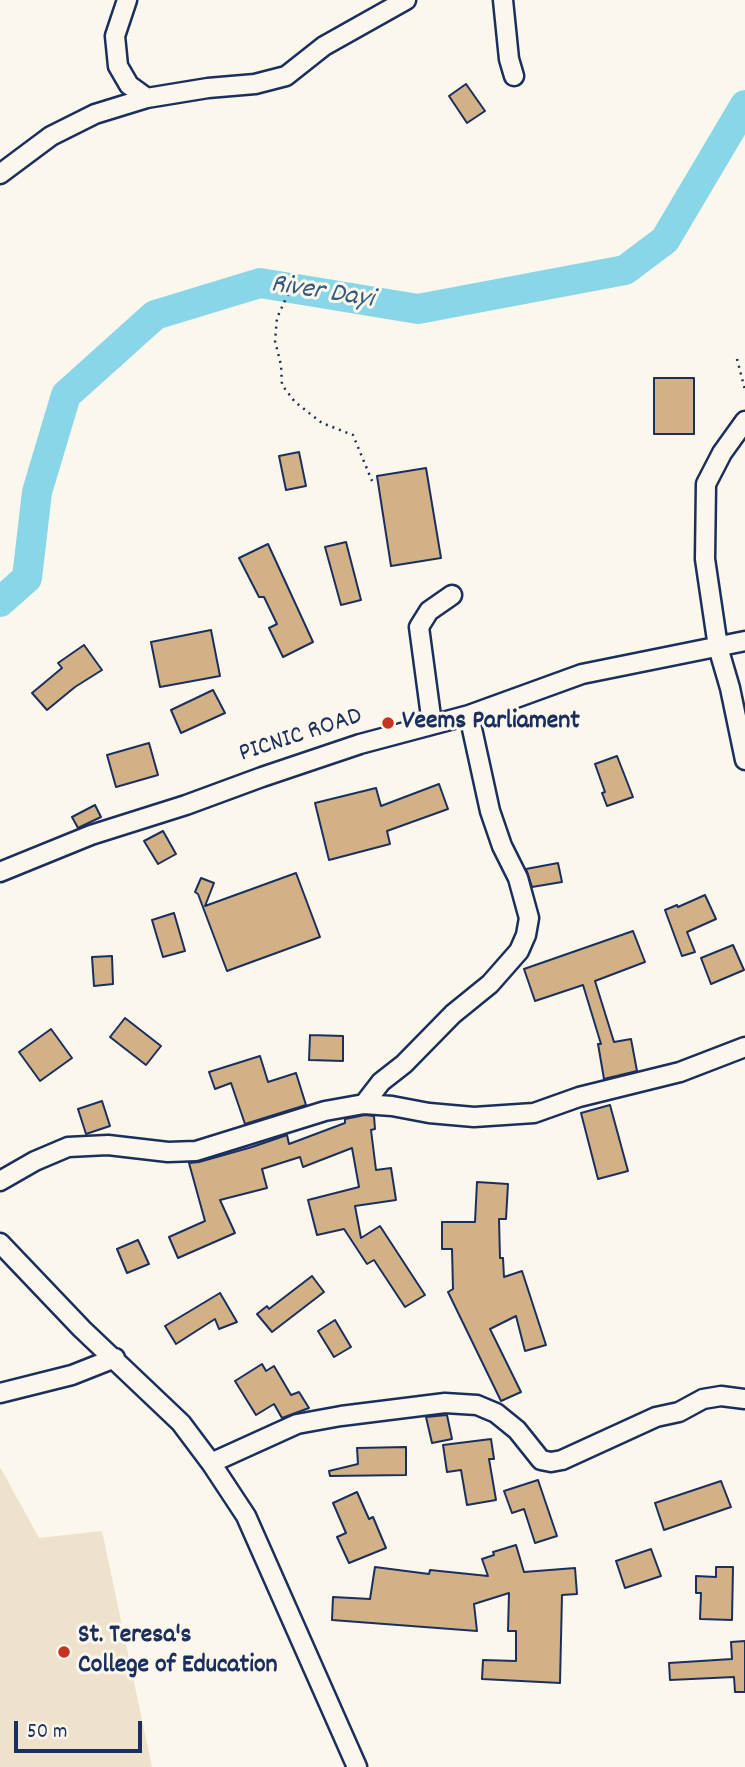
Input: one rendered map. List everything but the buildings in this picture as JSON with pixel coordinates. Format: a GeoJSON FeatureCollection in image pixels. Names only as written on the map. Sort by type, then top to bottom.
{"type":"FeatureCollection","features":[{"type":"Feature","properties":{"kind":"street"},"geometry":{"type":"LineString","coordinates":[[127,0],[116,36],[118,66],[129,85],[147,98]]}},
{"type":"Feature","properties":{"kind":"street"},"geometry":{"type":"LineString","coordinates":[[0,174],[51,136],[95,114],[147,98],[255,84],[286,76],[324,46],[406,0]]}},
{"type":"Feature","properties":{"kind":"street"},"geometry":{"type":"LineString","coordinates":[[503,0],[509,58],[514,76]]}},
{"type":"Feature","properties":{"kind":"street"},"geometry":{"type":"LineString","coordinates":[[745,422],[722,453],[706,485],[705,559],[718,647],[745,760]]}},
{"type":"Feature","properties":{"kind":"street"},"geometry":{"type":"LineString","coordinates":[[432,724],[419,627],[429,611],[452,595]]}},
{"type":"Feature","properties":{"kind":"street","name":"PICNIC ROAD"},"geometry":{"type":"LineString","coordinates":[[0,872],[91,835],[187,805],[262,776],[360,744],[469,715],[582,674],[745,641]]}},
{"type":"Feature","properties":{"kind":"street"},"geometry":{"type":"LineString","coordinates":[[364,1104],[381,1082],[404,1064],[453,1014],[498,976],[519,951],[526,935],[529,918],[518,878],[502,846],[491,811],[469,715]]}},
{"type":"Feature","properties":{"kind":"street"},"geometry":{"type":"LineString","coordinates":[[0,1181],[35,1161],[68,1147],[108,1145],[169,1152],[196,1151],[325,1111],[364,1104],[474,1117],[534,1113],[579,1097],[680,1072],[745,1047]]}},
{"type":"Feature","properties":{"kind":"street"},"geometry":{"type":"LineString","coordinates":[[0,1243],[82,1329],[181,1423],[211,1463],[246,1516],[357,1767]]}},
{"type":"Feature","properties":{"kind":"street"},"geometry":{"type":"LineString","coordinates":[[0,1393],[72,1375],[115,1358]]}},
{"type":"Feature","properties":{"kind":"street"},"geometry":{"type":"LineString","coordinates":[[211,1463],[297,1424],[352,1414],[445,1403],[477,1405],[496,1413],[517,1430],[541,1460],[551,1462],[562,1460],[656,1417],[679,1412],[703,1399],[721,1396],[745,1398]]}},
{"type":"Feature","properties":{"kind":"path"},"geometry":{"type":"LineString","coordinates":[[288,293],[278,318],[275,341],[281,365],[282,385],[295,402],[323,423],[353,435],[372,481]]}},
{"type":"Feature","properties":{"kind":"path"},"geometry":{"type":"LineString","coordinates":[[737,359],[745,390]]}},
{"type":"Feature","properties":{"kind":"shaded area","name":"St. Teresa's College of Education"},"geometry":{"type":"Polygon","coordinates":[[[0,1467],[39,1538],[102,1531],[152,1767],[0,1767],[0,1467]]]}},
{"type":"Feature","properties":{"kind":"waterway","name":"River Dayi"},"geometry":{"type":"LineString","coordinates":[[0,602],[27,578],[37,492],[66,395],[155,315],[260,283],[418,309],[625,270],[665,240],[745,105]]}},
{"type":"Feature","properties":{"kind":"place","name":"Veems Parliament"},"geometry":{"type":"Point","coordinates":[388,723]}},
{"type":"Feature","properties":{"kind":"place","name":"St. Teresa's College of Education"},"geometry":{"type":"Point","coordinates":[64,1652]}}]}
